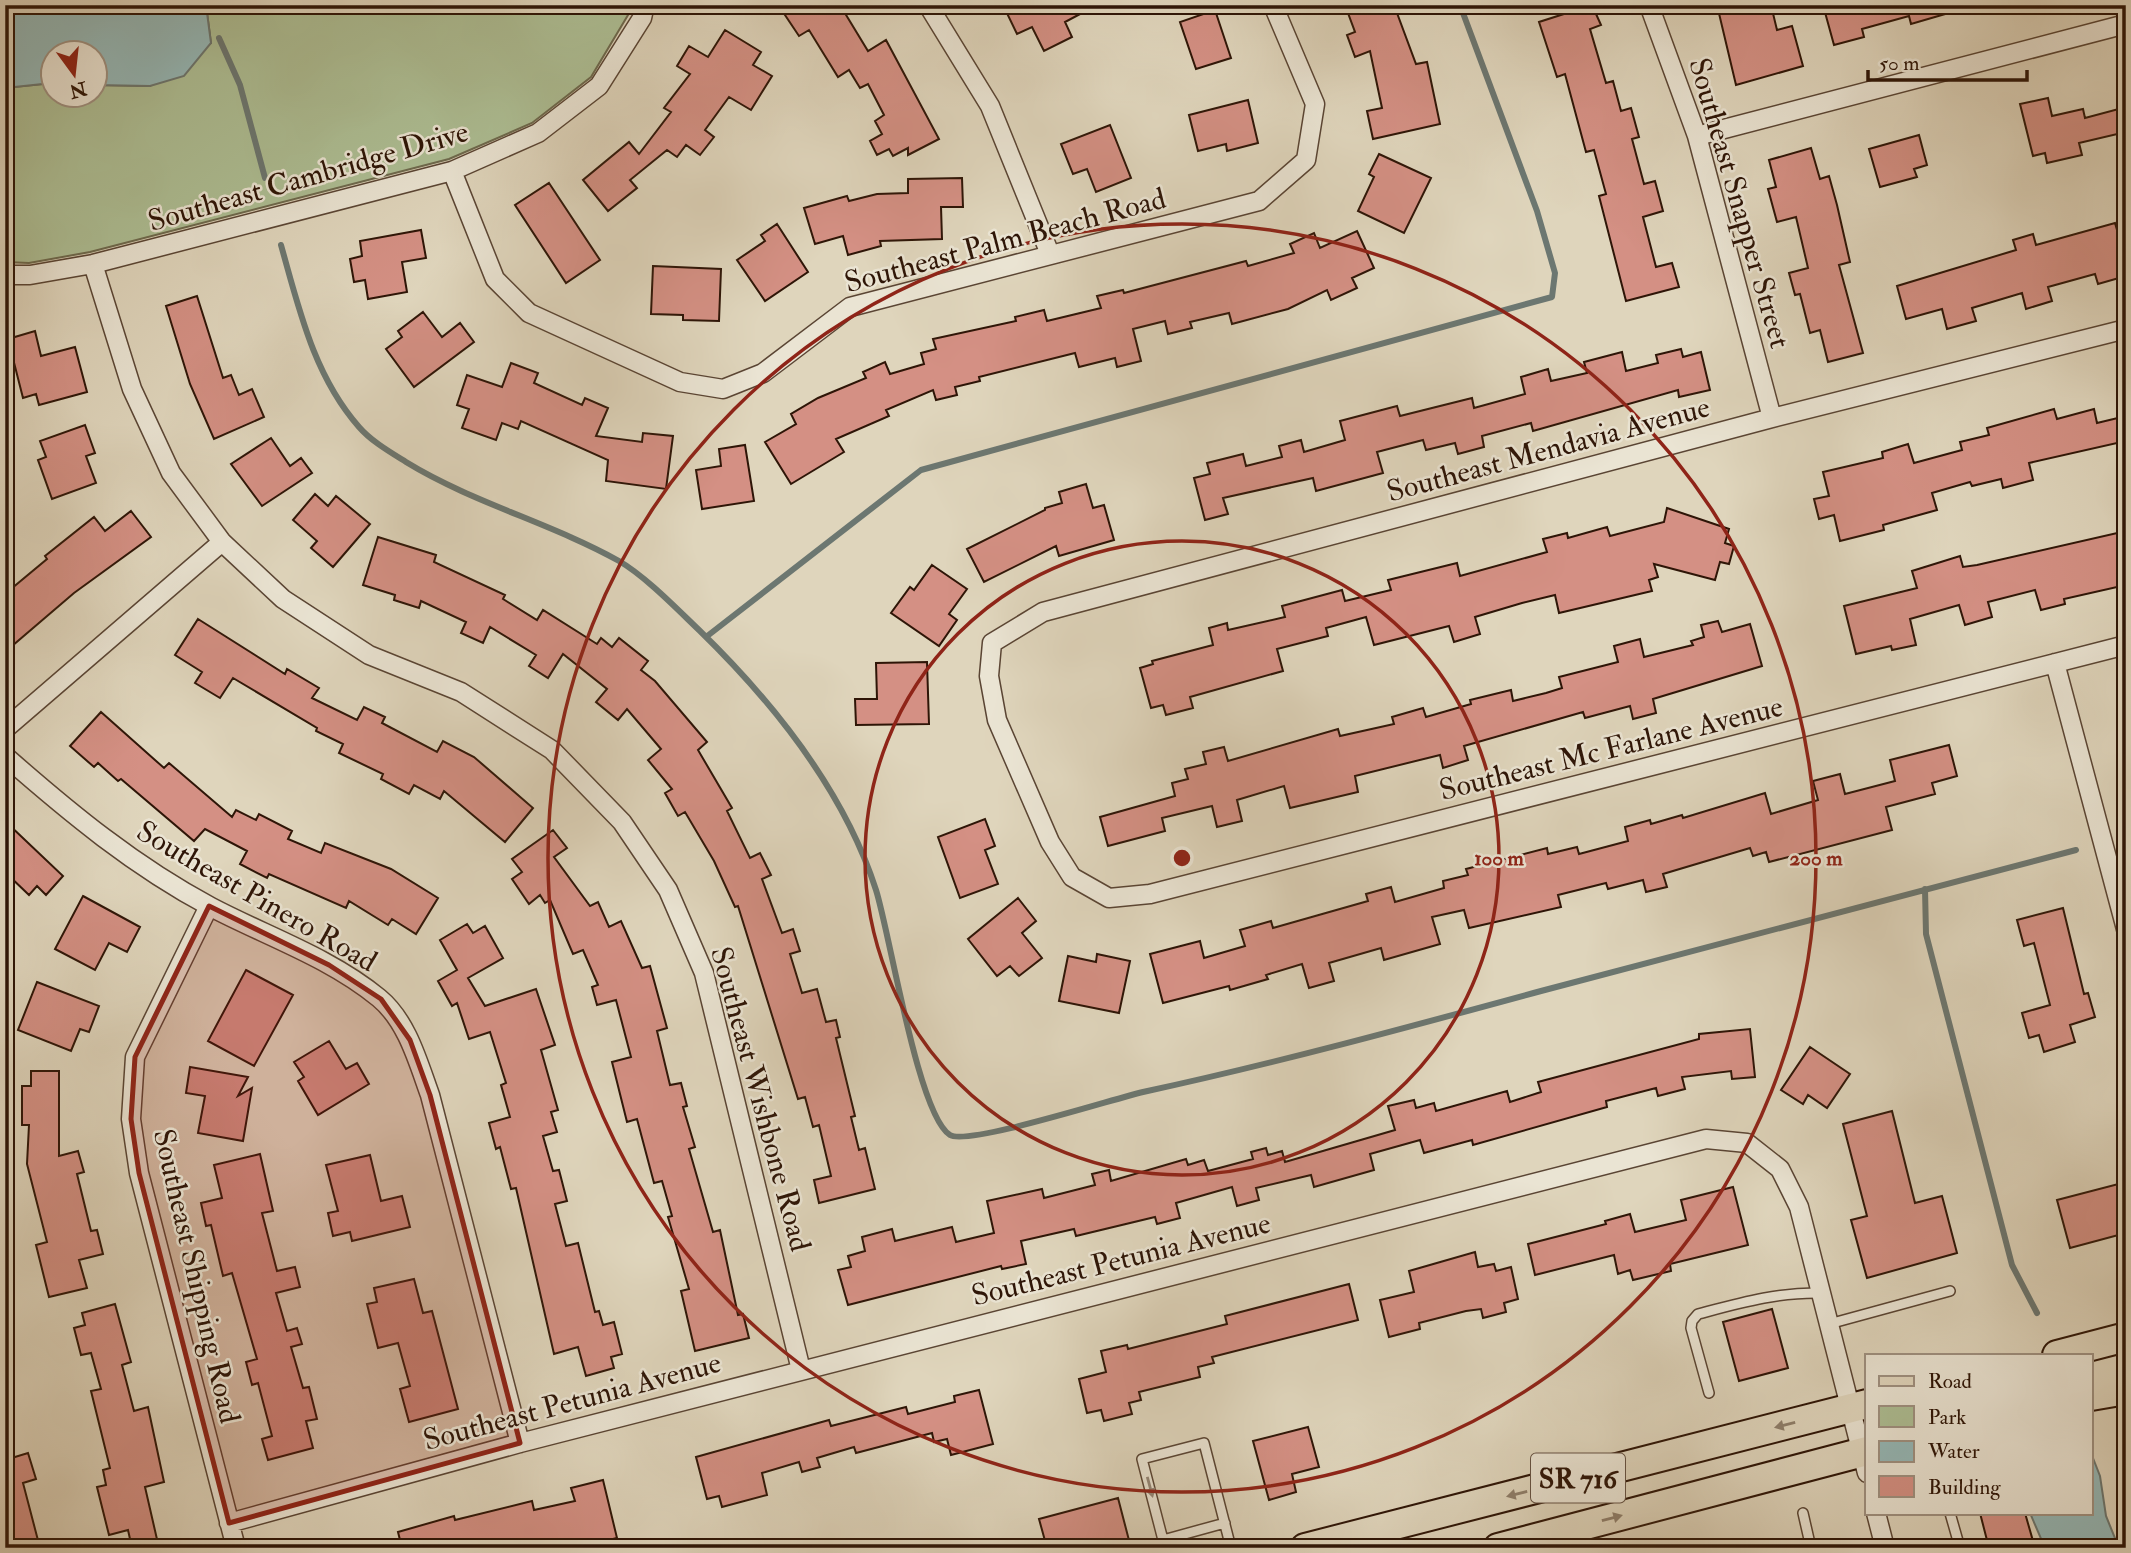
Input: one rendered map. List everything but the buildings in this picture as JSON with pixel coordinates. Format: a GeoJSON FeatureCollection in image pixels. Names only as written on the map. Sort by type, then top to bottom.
{"type":"FeatureCollection","features":[{"type":"Feature","properties":{"kind":"main road"},"geometry":{"type":"LineString","coordinates":[[2061,1354],[2126,1338]]}},
{"type":"Feature","properties":{"kind":"main road"},"geometry":{"type":"LineString","coordinates":[[2092,1377],[2126,1368]]}},
{"type":"Feature","properties":{"kind":"main road"},"geometry":{"type":"LineString","coordinates":[[2092,1396],[2126,1390]]}},
{"type":"Feature","properties":{"kind":"main road","name":"SR 716"},"geometry":{"type":"LineString","coordinates":[[1305,1548],[1859,1406]]}},
{"type":"Feature","properties":{"kind":"main road","name":"SR 716"},"geometry":{"type":"LineString","coordinates":[[1498,1548],[1562,1540],[1865,1459]]}},
{"type":"Feature","properties":{"kind":"street","name":"Southeast Cambridge Drive"},"geometry":{"type":"LineString","coordinates":[[5,275],[30,275],[93,264],[452,171],[538,133],[599,86],[642,18],[645,5]]}},
{"type":"Feature","properties":{"kind":"street"},"geometry":{"type":"LineString","coordinates":[[928,5],[990,106],[1050,254]]}},
{"type":"Feature","properties":{"kind":"street","name":"Southeast Palm Beach Road"},"geometry":{"type":"LineString","coordinates":[[452,171],[495,279],[529,313],[680,382],[723,389],[763,373],[850,307],[1259,201],[1306,160],[1315,104],[1273,5]]}},
{"type":"Feature","properties":{"kind":"street","name":"Southeast Snapper Street"},"geometry":{"type":"LineString","coordinates":[[1649,5],[1697,136],[1772,418]]}},
{"type":"Feature","properties":{"kind":"street"},"geometry":{"type":"LineString","coordinates":[[1697,136],[2126,24]]}},
{"type":"Feature","properties":{"kind":"street","name":"Southeast Wishbone Road"},"geometry":{"type":"LineString","coordinates":[[93,264],[132,389],[171,473],[222,542],[283,599],[369,655],[461,692],[552,750],[622,822],[668,890],[704,973],[801,1370]]}},
{"type":"Feature","properties":{"kind":"street","name":"Southeast Mendavia Avenue"},"geometry":{"type":"LineString","coordinates":[[1109,898],[1072,877],[1050,842],[997,720],[989,676],[992,643],[1043,612],[1772,418],[2126,329]]}},
{"type":"Feature","properties":{"kind":"street"},"geometry":{"type":"LineString","coordinates":[[5,729],[222,542]]}},
{"type":"Feature","properties":{"kind":"street","name":"Southeast Mc Farlane Avenue"},"geometry":{"type":"LineString","coordinates":[[1109,898],[1150,894],[2126,645]]}},
{"type":"Feature","properties":{"kind":"street"},"geometry":{"type":"LineString","coordinates":[[2055,663],[2126,929]]}},
{"type":"Feature","properties":{"kind":"street","name":"Southeast Pinero Road"},"geometry":{"type":"LineString","coordinates":[[5,756],[86,827],[139,865],[209,906],[329,965],[381,999],[410,1040],[430,1095],[520,1443]]}},
{"type":"Feature","properties":{"kind":"street","name":"Southeast Shipping Road"},"geometry":{"type":"LineString","coordinates":[[209,906],[135,1057],[131,1119],[138,1173],[236,1548]]}},
{"type":"Feature","properties":{"kind":"street","name":"Southeast Petunia Avenue"},"geometry":{"type":"LineString","coordinates":[[229,1523],[520,1443],[1706,1139],[1747,1143],[1780,1168],[1799,1207],[1829,1324],[1859,1406],[1865,1459]]}},
{"type":"Feature","properties":{"kind":"street"},"geometry":{"type":"LineString","coordinates":[[1876,1514],[1885,1548]]}},
{"type":"Feature","properties":{"kind":"lane"},"geometry":{"type":"LineString","coordinates":[[1829,1324],[1950,1291]]}},
{"type":"Feature","properties":{"kind":"lane"},"geometry":{"type":"LineString","coordinates":[[1709,1393],[1691,1328],[1692,1321],[1698,1314],[1764,1296],[1790,1292],[1821,1293]]}},
{"type":"Feature","properties":{"kind":"lane"},"geometry":{"type":"LineString","coordinates":[[1225,1523],[1163,1540],[1142,1459],[1204,1443],[1225,1523],[1231,1548]]}},
{"type":"Feature","properties":{"kind":"lane"},"geometry":{"type":"LineString","coordinates":[[1803,1513],[1811,1548]]}},
{"type":"Feature","properties":{"kind":"lane"},"geometry":{"type":"LineString","coordinates":[[1950,1514],[1960,1548]]}},
{"type":"Feature","properties":{"kind":"highlighted area"},"geometry":{"type":"Polygon","coordinates":[[[209,906],[329,965],[381,999],[410,1040],[430,1095],[520,1443],[229,1523],[139,1173],[131,1119],[135,1057],[209,906]]]}},
{"type":"Feature","properties":{"kind":"green space"},"geometry":{"type":"Polygon","coordinates":[[[206,5],[634,5],[591,77],[532,123],[449,159],[90,252],[29,263],[5,262],[5,88],[38,84],[38,108],[108,108],[108,85],[150,86],[211,43],[206,5]]]}},
{"type":"Feature","properties":{"kind":"water"},"geometry":{"type":"Polygon","coordinates":[[[5,5],[206,5],[211,43],[184,76],[150,86],[108,85],[108,38],[38,38],[38,84],[5,88],[5,5]]]}},
{"type":"Feature","properties":{"kind":"water"},"geometry":{"type":"Polygon","coordinates":[[[2092,1456],[2100,1476],[2106,1516],[2119,1548],[2045,1548],[2030,1514],[2092,1514],[2092,1456]]]}},
{"type":"Feature","properties":{"kind":"waterway"},"geometry":{"type":"LineString","coordinates":[[706,637],[921,470],[1552,297],[1555,273],[1537,211],[1460,5]]}},
{"type":"Feature","properties":{"kind":"waterway"},"geometry":{"type":"LineString","coordinates":[[219,38],[240,85],[265,178]]}},
{"type":"Feature","properties":{"kind":"waterway"},"geometry":{"type":"LineString","coordinates":[[281,245],[319,364],[343,407],[364,432],[387,450],[432,476],[566,535],[629,567],[727,658],[779,718],[825,783],[862,853],[882,912],[916,1060],[938,1121],[950,1135],[962,1137],[1011,1128],[1143,1092],[1293,1057],[2076,850]]}},
{"type":"Feature","properties":{"kind":"waterway"},"geometry":{"type":"LineString","coordinates":[[1925,889],[1926,934],[2012,1265],[2037,1313]]}}]}
